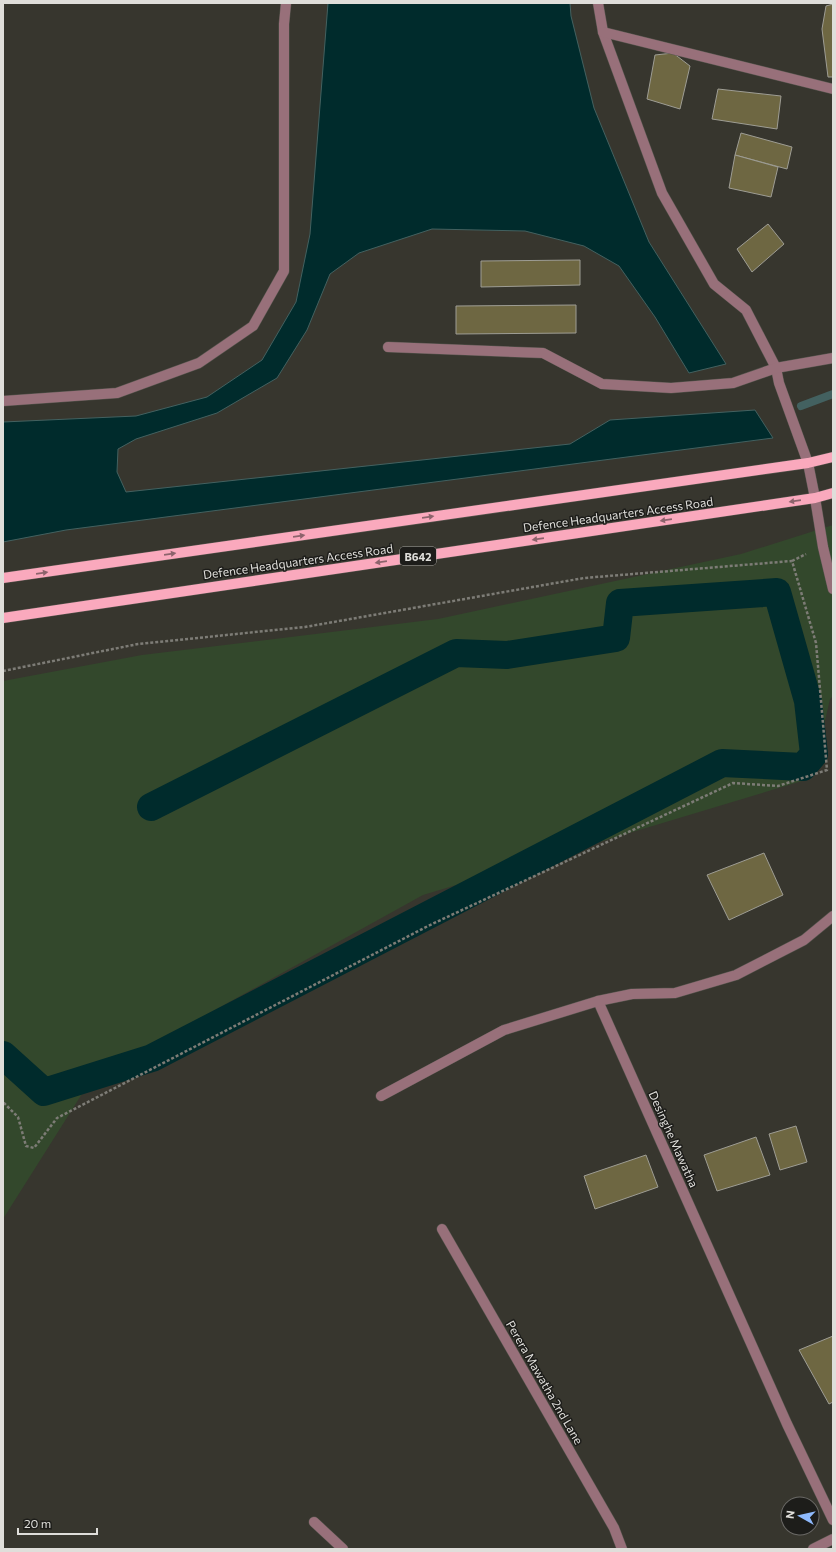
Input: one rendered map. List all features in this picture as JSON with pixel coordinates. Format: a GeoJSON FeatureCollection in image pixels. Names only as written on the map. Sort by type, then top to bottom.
{"type":"FeatureCollection","features":[{"type":"Feature","properties":{"kind":"main road","name":"Defence Headquarters Access Road"},"geometry":{"type":"LineString","coordinates":[[3,578],[808,463],[833,456]]}},
{"type":"Feature","properties":{"kind":"main road","name":"Defence Headquarters Access Road"},"geometry":{"type":"LineString","coordinates":[[3,618],[815,498],[833,493]]}},
{"type":"Feature","properties":{"kind":"street"},"geometry":{"type":"LineString","coordinates":[[3,401],[117,393],[199,363],[253,326],[284,271],[284,24],[286,3]]}},
{"type":"Feature","properties":{"kind":"street"},"geometry":{"type":"LineString","coordinates":[[598,3],[603,32],[662,193],[714,284],[746,310],[776,368],[779,382],[808,463],[822,547],[833,589]]}},
{"type":"Feature","properties":{"kind":"street"},"geometry":{"type":"LineString","coordinates":[[603,32],[833,89]]}},
{"type":"Feature","properties":{"kind":"street"},"geometry":{"type":"LineString","coordinates":[[388,348],[543,353],[602,384],[671,388],[733,383],[776,368],[833,358]]}},
{"type":"Feature","properties":{"kind":"street"},"geometry":{"type":"LineString","coordinates":[[381,1096],[504,1030],[598,1001],[632,994],[675,993],[736,975],[804,940],[833,916]]}},
{"type":"Feature","properties":{"kind":"street","name":"Desinghe Mawatha"},"geometry":{"type":"LineString","coordinates":[[598,1001],[787,1424],[833,1520]]}},
{"type":"Feature","properties":{"kind":"street","name":"Perera Mawatha 2nd Lane"},"geometry":{"type":"LineString","coordinates":[[442,1229],[614,1528],[622,1549]]}},
{"type":"Feature","properties":{"kind":"street"},"geometry":{"type":"LineString","coordinates":[[314,1522],[343,1549]]}},
{"type":"Feature","properties":{"kind":"street"},"geometry":{"type":"LineString","coordinates":[[813,1549],[833,1539]]}},
{"type":"Feature","properties":{"kind":"path"},"geometry":{"type":"LineString","coordinates":[[3,671],[138,644],[305,626],[584,578],[792,561],[809,552]]}},
{"type":"Feature","properties":{"kind":"path"},"geometry":{"type":"LineString","coordinates":[[3,1102],[18,1117],[26,1146],[34,1148],[57,1118],[428,926],[733,783],[778,786],[827,770],[816,644],[792,561]]}},
{"type":"Feature","properties":{"kind":"green space"},"geometry":{"type":"Polygon","coordinates":[[[833,525],[833,696],[830,699],[812,778],[423,895],[92,1078],[3,1219],[3,681],[142,655],[438,619],[741,554],[833,525]]]}},
{"type":"Feature","properties":{"kind":"water"},"geometry":{"type":"Polygon","coordinates":[[[328,3],[570,3],[571,16],[594,108],[649,242],[726,364],[689,373],[655,317],[619,266],[584,246],[525,231],[432,229],[359,253],[330,274],[307,330],[277,378],[217,413],[136,439],[118,449],[117,472],[126,492],[570,444],[610,420],[755,410],[773,438],[66,530],[3,542],[3,422],[136,416],[207,397],[262,360],[296,302],[310,234],[328,3]]]}},
{"type":"Feature","properties":{"kind":"building"},"geometry":{"type":"Polygon","coordinates":[[[833,4],[833,77],[828,77],[822,29],[826,6],[833,4]]]}},
{"type":"Feature","properties":{"kind":"building"},"geometry":{"type":"Polygon","coordinates":[[[673,53],[690,66],[680,109],[647,99],[655,55],[673,53]]]}},
{"type":"Feature","properties":{"kind":"building"},"geometry":{"type":"Polygon","coordinates":[[[718,89],[781,96],[777,129],[712,119],[718,89]]]}},
{"type":"Feature","properties":{"kind":"building"},"geometry":{"type":"Polygon","coordinates":[[[741,133],[792,147],[787,169],[735,155],[741,133]]]}},
{"type":"Feature","properties":{"kind":"building"},"geometry":{"type":"Polygon","coordinates":[[[735,155],[778,167],[771,197],[729,188],[735,155]]]}},
{"type":"Feature","properties":{"kind":"building"},"geometry":{"type":"Polygon","coordinates":[[[768,224],[784,244],[752,272],[737,249],[768,224]]]}},
{"type":"Feature","properties":{"kind":"building"},"geometry":{"type":"Polygon","coordinates":[[[580,260],[580,285],[481,287],[481,261],[580,260]]]}},
{"type":"Feature","properties":{"kind":"building"},"geometry":{"type":"Polygon","coordinates":[[[576,305],[576,333],[456,334],[456,306],[576,305]]]}},
{"type":"Feature","properties":{"kind":"building"},"geometry":{"type":"Polygon","coordinates":[[[764,853],[783,895],[729,920],[707,875],[764,853]]]}},
{"type":"Feature","properties":{"kind":"building"},"geometry":{"type":"Polygon","coordinates":[[[796,1126],[807,1162],[780,1170],[769,1134],[796,1126]]]}},
{"type":"Feature","properties":{"kind":"building"},"geometry":{"type":"Polygon","coordinates":[[[756,1137],[770,1175],[717,1191],[704,1155],[756,1137]]]}},
{"type":"Feature","properties":{"kind":"building"},"geometry":{"type":"Polygon","coordinates":[[[646,1155],[658,1187],[595,1209],[584,1176],[646,1155]]]}},
{"type":"Feature","properties":{"kind":"building"},"geometry":{"type":"Polygon","coordinates":[[[833,1336],[833,1402],[829,1404],[799,1350],[833,1336]]]}},
{"type":"Feature","properties":{"kind":"waterway"},"geometry":{"type":"LineString","coordinates":[[801,406],[833,394]]}},
{"type":"Feature","properties":{"kind":"waterway"},"geometry":{"type":"LineString","coordinates":[[3,1055],[44,1092],[152,1058],[722,763],[803,767],[814,754],[808,701],[777,592],[620,603],[616,638],[507,655],[456,653],[151,807]]}}]}
